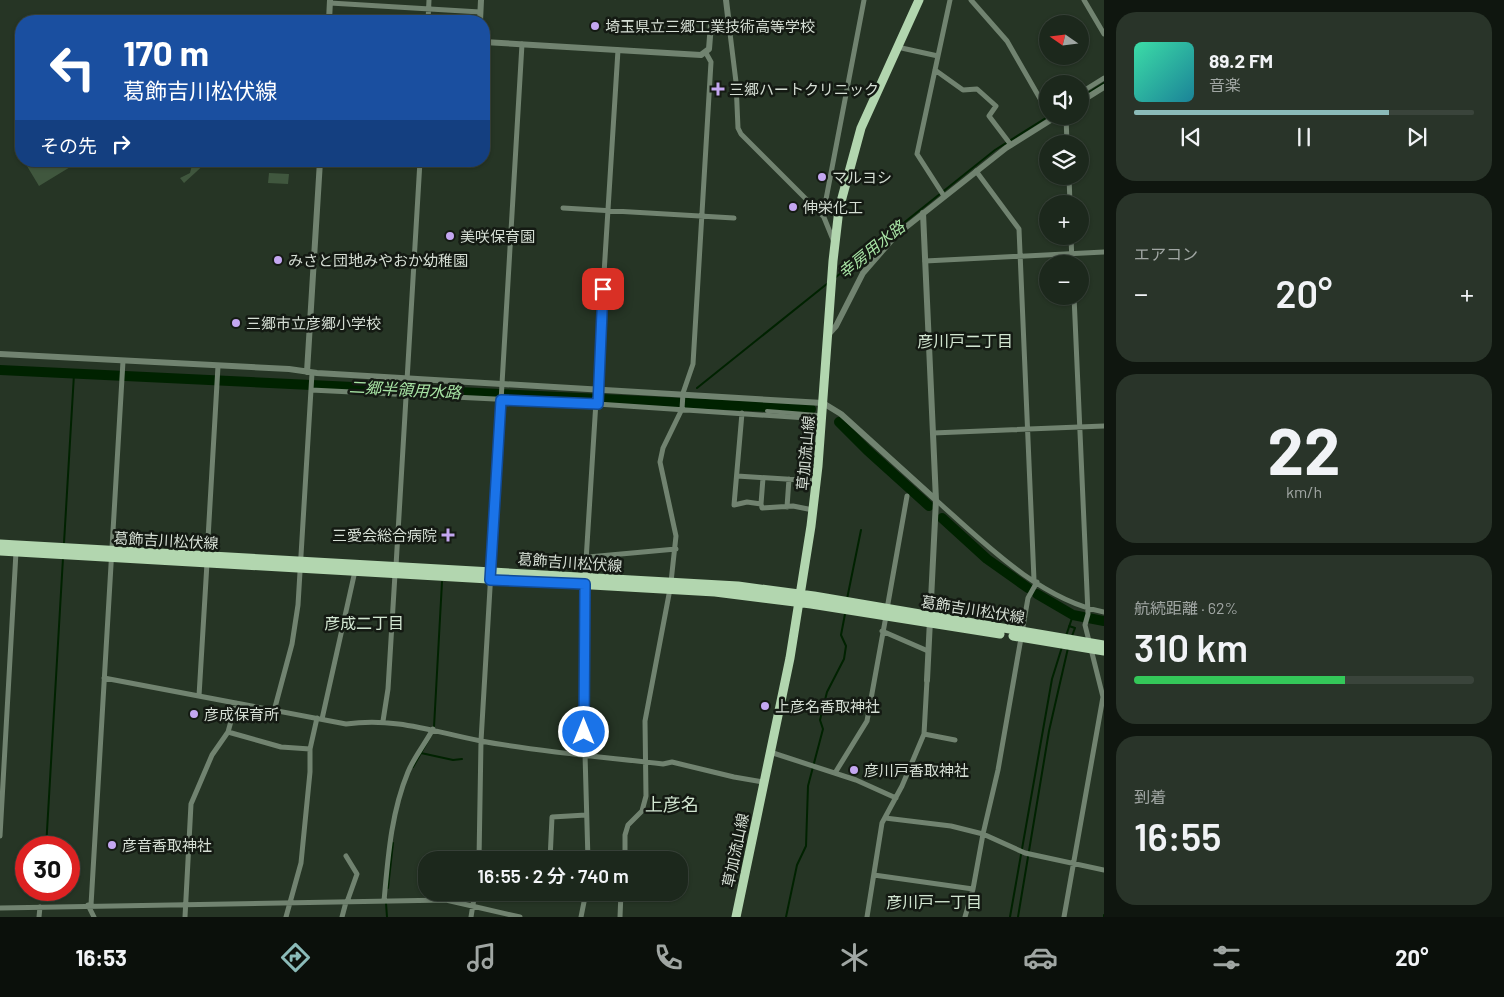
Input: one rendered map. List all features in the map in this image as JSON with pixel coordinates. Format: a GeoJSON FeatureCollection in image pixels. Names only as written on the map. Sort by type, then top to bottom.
{"type":"FeatureCollection","features":[{"type":"Feature","properties":{"kind":"main road","name":"草加流山線"},"geometry":{"type":"LineString","coordinates":[[736,917],[800,598],[817,481],[819,417],[823,403],[835,242],[846,181],[861,128],[918,0]]}},
{"type":"Feature","properties":{"kind":"main road","name":"葛飾吉川松伏線"},"geometry":{"type":"LineString","coordinates":[[0,544],[111,554]]}},
{"type":"Feature","properties":{"kind":"main road","name":"葛飾吉川松伏線"},"geometry":{"type":"LineString","coordinates":[[0,551],[207,559],[671,586],[800,598],[1089,646],[1104,652]]}},
{"type":"Feature","properties":{"kind":"main road","name":"葛飾吉川松伏線"},"geometry":{"type":"LineString","coordinates":[[300,565],[355,571],[396,570]]}},
{"type":"Feature","properties":{"kind":"main road","name":"葛飾吉川松伏線"},"geometry":{"type":"LineString","coordinates":[[1089,646],[1104,645]]}},
{"type":"Feature","properties":{"kind":"street"},"geometry":{"type":"LineString","coordinates":[[428,15],[429,0]]}},
{"type":"Feature","properties":{"kind":"street"},"geometry":{"type":"LineString","coordinates":[[329,15],[330,1],[480,12],[481,0]]}},
{"type":"Feature","properties":{"kind":"street"},"geometry":{"type":"LineString","coordinates":[[726,0],[736,82],[738,128],[754,148],[824,217],[835,242]]}},
{"type":"Feature","properties":{"kind":"street"},"geometry":{"type":"LineString","coordinates":[[824,217],[864,0]]}},
{"type":"Feature","properties":{"kind":"street"},"geometry":{"type":"LineString","coordinates":[[942,194],[917,154],[950,0]]}},
{"type":"Feature","properties":{"kind":"street"},"geometry":{"type":"LineString","coordinates":[[970,0],[1006,42],[1039,97]]}},
{"type":"Feature","properties":{"kind":"street"},"geometry":{"type":"LineString","coordinates":[[1084,0],[1104,34]]}},
{"type":"Feature","properties":{"kind":"street"},"geometry":{"type":"LineString","coordinates":[[490,42],[701,56],[708,49],[710,26],[714,24],[729,25]]}},
{"type":"Feature","properties":{"kind":"street"},"geometry":{"type":"LineString","coordinates":[[479,851],[481,741],[522,44]]}},
{"type":"Feature","properties":{"kind":"street"},"geometry":{"type":"LineString","coordinates":[[897,47],[938,56]]}},
{"type":"Feature","properties":{"kind":"street"},"geometry":{"type":"LineString","coordinates":[[588,851],[584,754],[585,581],[598,400],[618,50]]}},
{"type":"Feature","properties":{"kind":"street"},"geometry":{"type":"LineString","coordinates":[[625,851],[625,834],[628,825],[642,810],[646,796],[645,721],[671,586],[676,549],[676,536],[660,462],[663,448],[682,409],[683,396],[693,364],[711,62],[706,53]]}},
{"type":"Feature","properties":{"kind":"street"},"geometry":{"type":"LineString","coordinates":[[935,70],[962,90],[977,89],[996,106],[989,116],[1009,143]]}},
{"type":"Feature","properties":{"kind":"street"},"geometry":{"type":"LineString","coordinates":[[1089,87],[1104,78]]}},
{"type":"Feature","properties":{"kind":"street"},"geometry":{"type":"LineString","coordinates":[[1089,96],[1104,87]]}},
{"type":"Feature","properties":{"kind":"street"},"geometry":{"type":"LineString","coordinates":[[828,336],[836,326],[863,273],[896,235],[923,213],[942,194],[1009,143],[1040,125]]}},
{"type":"Feature","properties":{"kind":"street"},"geometry":{"type":"LineString","coordinates":[[274,711],[292,644],[300,565],[311,380],[320,167]]}},
{"type":"Feature","properties":{"kind":"street"},"geometry":{"type":"LineString","coordinates":[[383,721],[388,689],[396,570],[420,167]]}},
{"type":"Feature","properties":{"kind":"street"},"geometry":{"type":"LineString","coordinates":[[965,917],[973,889],[983,834],[998,770],[1028,598],[1036,581],[1019,229],[976,170]]}},
{"type":"Feature","properties":{"kind":"street"},"geometry":{"type":"LineString","coordinates":[[563,208],[734,218]]}},
{"type":"Feature","properties":{"kind":"street"},"geometry":{"type":"LineString","coordinates":[[867,917],[885,818],[896,798],[924,734],[936,500],[923,213]]}},
{"type":"Feature","properties":{"kind":"street"},"geometry":{"type":"LineString","coordinates":[[1072,245],[1072,253]]}},
{"type":"Feature","properties":{"kind":"street"},"geometry":{"type":"LineString","coordinates":[[925,261],[1104,252]]}},
{"type":"Feature","properties":{"kind":"street"},"geometry":{"type":"LineString","coordinates":[[1064,917],[1103,697],[1085,626],[1087,611],[1074,305]]}},
{"type":"Feature","properties":{"kind":"street"},"geometry":{"type":"LineString","coordinates":[[0,354],[218,366],[311,380],[501,399],[598,400],[682,409],[805,418],[819,417]]}},
{"type":"Feature","properties":{"kind":"street"},"geometry":{"type":"LineString","coordinates":[[94,917],[89,905],[123,361]]}},
{"type":"Feature","properties":{"kind":"street"},"geometry":{"type":"LineString","coordinates":[[199,696],[218,366]]}},
{"type":"Feature","properties":{"kind":"street"},"geometry":{"type":"LineString","coordinates":[[311,380],[407,378],[501,387],[598,388],[683,396],[823,403],[841,414],[996,552],[1063,598],[1087,611],[1104,612]]}},
{"type":"Feature","properties":{"kind":"street"},"geometry":{"type":"LineString","coordinates":[[767,411],[819,417]]}},
{"type":"Feature","properties":{"kind":"street"},"geometry":{"type":"LineString","coordinates":[[742,413],[734,505],[747,502],[761,504]]}},
{"type":"Feature","properties":{"kind":"street"},"geometry":{"type":"LineString","coordinates":[[801,480],[805,418]]}},
{"type":"Feature","properties":{"kind":"street"},"geometry":{"type":"LineString","coordinates":[[933,433],[1104,426]]}},
{"type":"Feature","properties":{"kind":"street"},"geometry":{"type":"LineString","coordinates":[[737,476],[817,481]]}},
{"type":"Feature","properties":{"kind":"street"},"geometry":{"type":"LineString","coordinates":[[763,478],[762,508],[787,507],[813,510]]}},
{"type":"Feature","properties":{"kind":"street"},"geometry":{"type":"LineString","coordinates":[[787,507],[789,480]]}},
{"type":"Feature","properties":{"kind":"street"},"geometry":{"type":"LineString","coordinates":[[835,773],[867,721],[907,496]]}},
{"type":"Feature","properties":{"kind":"street"},"geometry":{"type":"LineString","coordinates":[[588,557],[676,549]]}},
{"type":"Feature","properties":{"kind":"street"},"geometry":{"type":"LineString","coordinates":[[0,836],[16,552]]}},
{"type":"Feature","properties":{"kind":"street"},"geometry":{"type":"LineString","coordinates":[[286,917],[302,862],[310,772],[310,749],[320,718],[355,571]]}},
{"type":"Feature","properties":{"kind":"street"},"geometry":{"type":"LineString","coordinates":[[882,631],[928,651]]}},
{"type":"Feature","properties":{"kind":"street"},"geometry":{"type":"LineString","coordinates":[[104,678],[346,724],[383,721],[433,729],[481,741],[663,764],[672,762],[763,782]]}},
{"type":"Feature","properties":{"kind":"street"},"geometry":{"type":"LineString","coordinates":[[185,917],[191,804],[212,755],[228,732],[236,703]]}},
{"type":"Feature","properties":{"kind":"street"},"geometry":{"type":"LineString","coordinates":[[384,901],[391,834],[402,790],[413,762],[433,729]]}},
{"type":"Feature","properties":{"kind":"street"},"geometry":{"type":"LineString","coordinates":[[228,732],[281,747],[310,749]]}},
{"type":"Feature","properties":{"kind":"street"},"geometry":{"type":"LineString","coordinates":[[924,734],[955,740]]}},
{"type":"Feature","properties":{"kind":"street"},"geometry":{"type":"LineString","coordinates":[[770,752],[835,773],[896,798]]}},
{"type":"Feature","properties":{"kind":"street"},"geometry":{"type":"LineString","coordinates":[[550,851],[552,817],[586,815]]}},
{"type":"Feature","properties":{"kind":"street"},"geometry":{"type":"LineString","coordinates":[[885,818],[899,822],[940,824],[983,834],[1025,853],[1104,870]]}},
{"type":"Feature","properties":{"kind":"street"},"geometry":{"type":"LineString","coordinates":[[342,917],[357,874],[346,856]]}},
{"type":"Feature","properties":{"kind":"street"},"geometry":{"type":"LineString","coordinates":[[874,876],[973,889]]}},
{"type":"Feature","properties":{"kind":"street"},"geometry":{"type":"LineString","coordinates":[[0,908],[446,900],[520,917]]}},
{"type":"Feature","properties":{"kind":"street"},"geometry":{"type":"LineString","coordinates":[[471,917],[475,901]]}},
{"type":"Feature","properties":{"kind":"street"},"geometry":{"type":"LineString","coordinates":[[581,917],[584,901]]}},
{"type":"Feature","properties":{"kind":"street"},"geometry":{"type":"LineString","coordinates":[[620,917],[621,901]]}},
{"type":"Feature","properties":{"kind":"street"},"geometry":{"type":"LineString","coordinates":[[38,917],[40,907]]}},
{"type":"Feature","properties":{"kind":"green space"},"geometry":{"type":"Polygon","coordinates":[[[28,167],[70,167],[39,186],[28,167]]]}},
{"type":"Feature","properties":{"kind":"green space"},"geometry":{"type":"Polygon","coordinates":[[[192,167],[201,167],[184,183],[180,178],[190,173],[192,167]]]}},
{"type":"Feature","properties":{"kind":"green space"},"geometry":{"type":"Polygon","coordinates":[[[269,173],[289,174],[288,184],[268,183],[269,173]]]}},
{"type":"Feature","properties":{"kind":"waterway","name":"幸房用水路"},"geometry":{"type":"LineString","coordinates":[[1089,92],[1104,83]]}},
{"type":"Feature","properties":{"kind":"waterway","name":"幸房用水路"},"geometry":{"type":"LineString","coordinates":[[836,277],[995,150],[1039,122]]}},
{"type":"Feature","properties":{"kind":"waterway","name":"幸房用水路"},"geometry":{"type":"LineString","coordinates":[[697,388],[828,283]]}},
{"type":"Feature","properties":{"kind":"waterway","name":"二郷半領用水路"},"geometry":{"type":"LineString","coordinates":[[0,370],[811,409]]}},
{"type":"Feature","properties":{"kind":"waterway"},"geometry":{"type":"LineString","coordinates":[[64,543],[74,374]]}},
{"type":"Feature","properties":{"kind":"waterway","name":"二郷半領用水路"},"geometry":{"type":"LineString","coordinates":[[839,422],[929,506]]}},
{"type":"Feature","properties":{"kind":"waterway","name":"二郷半領用水路"},"geometry":{"type":"LineString","coordinates":[[942,518],[987,559],[1028,588]]}},
{"type":"Feature","properties":{"kind":"waterway"},"geometry":{"type":"LineString","coordinates":[[847,599],[861,530]]}},
{"type":"Feature","properties":{"kind":"waterway"},"geometry":{"type":"LineString","coordinates":[[47,836],[63,558]]}},
{"type":"Feature","properties":{"kind":"waterway"},"geometry":{"type":"LineString","coordinates":[[434,727],[442,582]]}},
{"type":"Feature","properties":{"kind":"waterway","name":"二郷半領用水路"},"geometry":{"type":"LineString","coordinates":[[1037,594],[1073,615],[1104,621]]}},
{"type":"Feature","properties":{"kind":"waterway"},"geometry":{"type":"LineString","coordinates":[[786,917],[797,865],[806,846],[808,786],[823,729],[820,720],[827,692],[844,659],[846,646],[841,635],[845,614]]}},
{"type":"Feature","properties":{"kind":"waterway"},"geometry":{"type":"LineString","coordinates":[[1066,636],[1073,615]]}},
{"type":"Feature","properties":{"kind":"waterway"},"geometry":{"type":"LineString","coordinates":[[1069,626],[1075,628],[1072,636]]}},
{"type":"Feature","properties":{"kind":"waterway"},"geometry":{"type":"LineString","coordinates":[[1010,917],[1052,679],[1062,647]]}},
{"type":"Feature","properties":{"kind":"waterway"},"geometry":{"type":"LineString","coordinates":[[1018,917],[1049,731],[1068,648]]}},
{"type":"Feature","properties":{"kind":"waterway"},"geometry":{"type":"LineString","coordinates":[[413,767],[433,732]]}},
{"type":"Feature","properties":{"kind":"waterway"},"geometry":{"type":"LineString","coordinates":[[421,753],[453,760],[462,759]]}},
{"type":"Feature","properties":{"kind":"waterway"},"geometry":{"type":"LineString","coordinates":[[388,888],[393,843]]}},
{"type":"Feature","properties":{"kind":"waterway"},"geometry":{"type":"LineString","coordinates":[[386,903],[387,917]]}},
{"type":"Feature","properties":{"kind":"place","name":"埼玉県立三郷工業技術高等学校"},"geometry":{"type":"Point","coordinates":[595,26]}},
{"type":"Feature","properties":{"kind":"place","name":"三郷ハートクリニック"},"geometry":{"type":"Point","coordinates":[718,89]}},
{"type":"Feature","properties":{"kind":"place","name":"マルヨシ"},"geometry":{"type":"Point","coordinates":[822,177]}},
{"type":"Feature","properties":{"kind":"place","name":"伸栄化工"},"geometry":{"type":"Point","coordinates":[793,207]}},
{"type":"Feature","properties":{"kind":"place","name":"美咲保育園"},"geometry":{"type":"Point","coordinates":[450,236]}},
{"type":"Feature","properties":{"kind":"place","name":"みさと団地みやおか幼稚園"},"geometry":{"type":"Point","coordinates":[278,260]}},
{"type":"Feature","properties":{"kind":"place","name":"三郷市立彦郷小学校"},"geometry":{"type":"Point","coordinates":[236,323]}},
{"type":"Feature","properties":{"kind":"place","name":"三愛会総合病院"},"geometry":{"type":"Point","coordinates":[448,535]}},
{"type":"Feature","properties":{"kind":"place","name":"上彦名香取神社"},"geometry":{"type":"Point","coordinates":[765,706]}},
{"type":"Feature","properties":{"kind":"place","name":"彦成保育所"},"geometry":{"type":"Point","coordinates":[194,714]}},
{"type":"Feature","properties":{"kind":"place","name":"彦川戸香取神社"},"geometry":{"type":"Point","coordinates":[854,770]}},
{"type":"Feature","properties":{"kind":"place","name":"彦音香取神社"},"geometry":{"type":"Point","coordinates":[112,845]}},
{"type":"Feature","properties":{"kind":"district","name":"彦川戸二丁目"},"geometry":{"type":"Point","coordinates":[965,340]}},
{"type":"Feature","properties":{"kind":"district","name":"彦成二丁目"},"geometry":{"type":"Point","coordinates":[364,622]}},
{"type":"Feature","properties":{"kind":"district","name":"上彦名"},"geometry":{"type":"Point","coordinates":[672,804]}},
{"type":"Feature","properties":{"kind":"district","name":"彦川戸一丁目"},"geometry":{"type":"Point","coordinates":[934,901]}},
{"type":"Feature","properties":{"kind":"route"},"geometry":{"type":"LineString","coordinates":[[584,732],[583,629],[585,584],[490,580],[501,400],[598,404],[603,289]]}}]}
